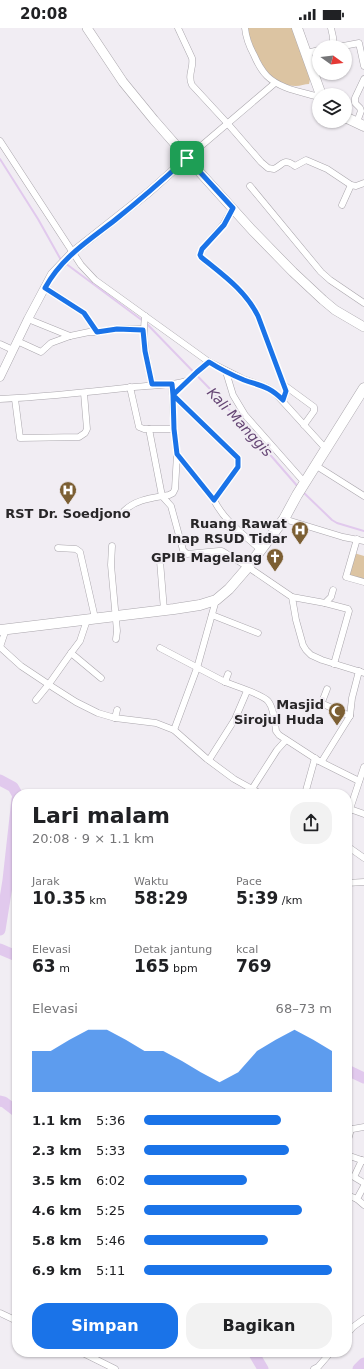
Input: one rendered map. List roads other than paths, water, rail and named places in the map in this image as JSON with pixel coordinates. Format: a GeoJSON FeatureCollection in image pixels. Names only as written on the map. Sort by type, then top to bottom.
{"type":"FeatureCollection","features":[{"type":"Feature","properties":{"kind":"main road"},"geometry":{"type":"LineString","coordinates":[[87,28],[124,82],[187,158],[252,230],[307,286],[335,310],[364,327]]}},
{"type":"Feature","properties":{"kind":"main road"},"geometry":{"type":"LineString","coordinates":[[297,28],[307,52],[318,88]]}},
{"type":"Feature","properties":{"kind":"main road"},"geometry":{"type":"LineString","coordinates":[[3,629],[164,610],[200,605],[216,600],[229,589],[248,567],[284,519],[315,465],[364,388]]}},
{"type":"Feature","properties":{"kind":"street"},"geometry":{"type":"LineString","coordinates":[[178,28],[193,61],[189,78],[192,84],[268,168],[274,169],[286,162],[295,166],[306,160],[326,169],[351,185],[356,186],[364,183]]}},
{"type":"Feature","properties":{"kind":"street"},"geometry":{"type":"LineString","coordinates":[[245,28],[245,36],[260,68],[266,76],[275,83],[312,95]]}},
{"type":"Feature","properties":{"kind":"street"},"geometry":{"type":"LineString","coordinates":[[331,28],[333,40]]}},
{"type":"Feature","properties":{"kind":"street"},"geometry":{"type":"LineString","coordinates":[[361,42],[364,66]]}},
{"type":"Feature","properties":{"kind":"street"},"geometry":{"type":"LineString","coordinates":[[307,52],[312,51]]}},
{"type":"Feature","properties":{"kind":"street"},"geometry":{"type":"LineString","coordinates":[[360,124],[361,111],[355,103],[354,98],[364,79]]}},
{"type":"Feature","properties":{"kind":"street"},"geometry":{"type":"LineString","coordinates":[[0,377],[52,274],[73,252],[150,192],[187,158],[275,83]]}},
{"type":"Feature","properties":{"kind":"street"},"geometry":{"type":"LineString","coordinates":[[0,141],[81,265],[95,280],[144,322],[226,372],[266,387],[275,393],[283,400],[326,449]]}},
{"type":"Feature","properties":{"kind":"street"},"geometry":{"type":"LineString","coordinates":[[342,205],[351,185]]}},
{"type":"Feature","properties":{"kind":"street"},"geometry":{"type":"LineString","coordinates":[[250,186],[321,272],[330,280],[364,303]]}},
{"type":"Feature","properties":{"kind":"street"},"geometry":{"type":"LineString","coordinates":[[233,208],[224,225],[202,249],[200,255],[236,286],[253,306],[286,391],[283,400]]}},
{"type":"Feature","properties":{"kind":"street"},"geometry":{"type":"LineString","coordinates":[[45,288],[84,313],[97,332]]}},
{"type":"Feature","properties":{"kind":"street"},"geometry":{"type":"LineString","coordinates":[[28,319],[70,336]]}},
{"type":"Feature","properties":{"kind":"street"},"geometry":{"type":"LineString","coordinates":[[17,341],[41,352],[48,344],[70,336],[88,332],[117,329],[144,322]]}},
{"type":"Feature","properties":{"kind":"street"},"geometry":{"type":"LineString","coordinates":[[144,322],[145,351],[152,384]]}},
{"type":"Feature","properties":{"kind":"street"},"geometry":{"type":"LineString","coordinates":[[0,344],[13,350]]}},
{"type":"Feature","properties":{"kind":"street"},"geometry":{"type":"LineString","coordinates":[[173,395],[195,373],[209,362]]}},
{"type":"Feature","properties":{"kind":"street"},"geometry":{"type":"LineString","coordinates":[[226,372],[233,395],[245,414],[304,484]]}},
{"type":"Feature","properties":{"kind":"street"},"geometry":{"type":"LineString","coordinates":[[0,400],[84,393],[188,381]]}},
{"type":"Feature","properties":{"kind":"street"},"geometry":{"type":"LineString","coordinates":[[124,511],[136,502],[174,493],[177,454],[174,429],[172,384]]}},
{"type":"Feature","properties":{"kind":"street"},"geometry":{"type":"LineString","coordinates":[[284,386],[314,407],[314,411],[304,425]]}},
{"type":"Feature","properties":{"kind":"street"},"geometry":{"type":"LineString","coordinates":[[130,387],[138,426],[149,429],[174,429]]}},
{"type":"Feature","properties":{"kind":"street"},"geometry":{"type":"LineString","coordinates":[[15,399],[20,438],[79,437],[85,433],[87,429],[84,393]]}},
{"type":"Feature","properties":{"kind":"street"},"geometry":{"type":"LineString","coordinates":[[173,395],[238,458],[238,467],[214,500]]}},
{"type":"Feature","properties":{"kind":"street"},"geometry":{"type":"LineString","coordinates":[[149,429],[162,496],[171,506],[182,550],[187,554],[222,551],[292,597],[348,609],[349,611],[334,664]]}},
{"type":"Feature","properties":{"kind":"street"},"geometry":{"type":"LineString","coordinates":[[177,454],[214,500],[224,517],[261,550]]}},
{"type":"Feature","properties":{"kind":"street"},"geometry":{"type":"LineString","coordinates":[[315,465],[364,496]]}},
{"type":"Feature","properties":{"kind":"street"},"geometry":{"type":"LineString","coordinates":[[284,519],[343,537],[356,538],[364,541]]}},
{"type":"Feature","properties":{"kind":"street"},"geometry":{"type":"LineString","coordinates":[[356,538],[346,577],[364,582]]}},
{"type":"Feature","properties":{"kind":"street"},"geometry":{"type":"LineString","coordinates":[[112,546],[111,565],[114,616],[117,631],[116,639]]}},
{"type":"Feature","properties":{"kind":"street"},"geometry":{"type":"LineString","coordinates":[[36,700],[80,641],[91,619],[82,554],[76,549],[58,548]]}},
{"type":"Feature","properties":{"kind":"street"},"geometry":{"type":"LineString","coordinates":[[160,561],[164,610]]}},
{"type":"Feature","properties":{"kind":"street"},"geometry":{"type":"LineString","coordinates":[[325,604],[332,597],[333,590]]}},
{"type":"Feature","properties":{"kind":"street"},"geometry":{"type":"LineString","coordinates":[[292,597],[296,620],[303,645],[306,650],[316,658],[361,672],[352,698],[350,716],[323,760],[317,759]]}},
{"type":"Feature","properties":{"kind":"street"},"geometry":{"type":"LineString","coordinates":[[174,730],[197,668],[216,600]]}},
{"type":"Feature","properties":{"kind":"street"},"geometry":{"type":"LineString","coordinates":[[212,615],[258,633]]}},
{"type":"Feature","properties":{"kind":"street"},"geometry":{"type":"LineString","coordinates":[[3,629],[0,647],[21,666],[76,702],[98,713],[115,718],[156,723],[174,730],[234,779],[252,789],[277,750],[286,740]]}},
{"type":"Feature","properties":{"kind":"street"},"geometry":{"type":"LineString","coordinates":[[160,648],[225,682],[262,697],[271,706],[276,732],[317,759],[359,781]]}},
{"type":"Feature","properties":{"kind":"street"},"geometry":{"type":"LineString","coordinates":[[71,653],[100,678]]}},
{"type":"Feature","properties":{"kind":"street"},"geometry":{"type":"LineString","coordinates":[[225,682],[228,674]]}},
{"type":"Feature","properties":{"kind":"street"},"geometry":{"type":"LineString","coordinates":[[327,689],[322,702],[323,704],[350,716]]}},
{"type":"Feature","properties":{"kind":"street"},"geometry":{"type":"LineString","coordinates":[[209,760],[235,719],[247,691]]}},
{"type":"Feature","properties":{"kind":"street"},"geometry":{"type":"LineString","coordinates":[[115,718],[117,710]]}},
{"type":"Feature","properties":{"kind":"street"},"geometry":{"type":"LineString","coordinates":[[307,789],[317,759]]}},
{"type":"Feature","properties":{"kind":"street"},"geometry":{"type":"LineString","coordinates":[[352,804],[364,768]]}},
{"type":"Feature","properties":{"kind":"street"},"geometry":{"type":"LineString","coordinates":[[352,811],[364,814]]}},
{"type":"Feature","properties":{"kind":"street"},"geometry":{"type":"LineString","coordinates":[[352,850],[364,858]]}},
{"type":"Feature","properties":{"kind":"street"},"geometry":{"type":"LineString","coordinates":[[352,883],[364,882]]}},
{"type":"Feature","properties":{"kind":"street"},"geometry":{"type":"LineString","coordinates":[[352,1129],[364,1127]]}},
{"type":"Feature","properties":{"kind":"street"},"geometry":{"type":"LineString","coordinates":[[352,1157],[363,1160],[354,1177],[364,1185],[357,1199]]}},
{"type":"Feature","properties":{"kind":"street"},"geometry":{"type":"LineString","coordinates":[[352,1196],[364,1205]]}},
{"type":"Feature","properties":{"kind":"street"},"geometry":{"type":"LineString","coordinates":[[0,1312],[12,1318]]}},
{"type":"Feature","properties":{"kind":"street"},"geometry":{"type":"LineString","coordinates":[[352,1328],[364,1319]]}},
{"type":"Feature","properties":{"kind":"street"},"geometry":{"type":"LineString","coordinates":[[91,1357],[115,1369]]}},
{"type":"Feature","properties":{"kind":"street"},"geometry":{"type":"LineString","coordinates":[[314,1369],[318,1367],[327,1357]]}},
{"type":"Feature","properties":{"kind":"waterway","name":"Kali Manggis"},"geometry":{"type":"LineString","coordinates":[[0,159],[38,219],[61,260]]}},
{"type":"Feature","properties":{"kind":"waterway","name":"Kali Manggis"},"geometry":{"type":"LineString","coordinates":[[65,263],[143,321]]}},
{"type":"Feature","properties":{"kind":"waterway","name":"Kali Manggis"},"geometry":{"type":"LineString","coordinates":[[147,324],[211,390],[299,488]]}},
{"type":"Feature","properties":{"kind":"waterway","name":"Kali Manggis"},"geometry":{"type":"LineString","coordinates":[[303,492],[332,520],[337,523],[364,531]]}},
{"type":"Feature","properties":{"kind":"waterway"},"geometry":{"type":"LineString","coordinates":[[0,780],[14,789]]}},
{"type":"Feature","properties":{"kind":"waterway"},"geometry":{"type":"LineString","coordinates":[[0,930],[12,844]]}},
{"type":"Feature","properties":{"kind":"waterway"},"geometry":{"type":"LineString","coordinates":[[0,949],[12,954]]}},
{"type":"Feature","properties":{"kind":"waterway"},"geometry":{"type":"LineString","coordinates":[[352,1072],[364,1078]]}},
{"type":"Feature","properties":{"kind":"waterway"},"geometry":{"type":"LineString","coordinates":[[0,1101],[12,1108]]}},
{"type":"Feature","properties":{"kind":"waterway"},"geometry":{"type":"LineString","coordinates":[[256,1357],[263,1369]]}},
{"type":"Feature","properties":{"kind":"waterway"},"geometry":{"type":"LineString","coordinates":[[358,1369],[364,1363]]}},
{"type":"Feature","properties":{"kind":"place","name":"RST Dr. Soedjono"},"geometry":{"type":"Point","coordinates":[68,505]}},
{"type":"Feature","properties":{"kind":"place","name":"Ruang Rawat Inap RSUD Tidar"},"geometry":{"type":"Point","coordinates":[300,545]}},
{"type":"Feature","properties":{"kind":"place","name":"GPIB Magelang"},"geometry":{"type":"Point","coordinates":[275,572]}},
{"type":"Feature","properties":{"kind":"place","name":"Masjid Sirojul Huda"},"geometry":{"type":"Point","coordinates":[337,726]}}]}
